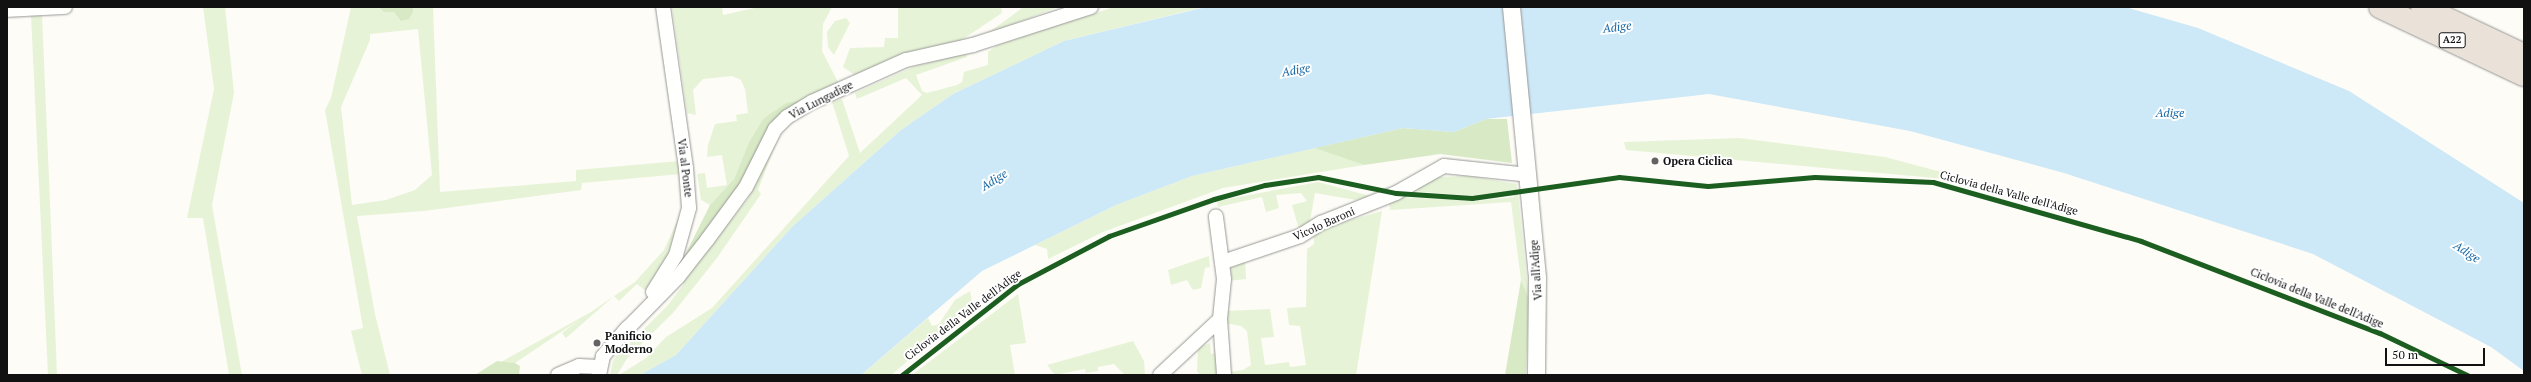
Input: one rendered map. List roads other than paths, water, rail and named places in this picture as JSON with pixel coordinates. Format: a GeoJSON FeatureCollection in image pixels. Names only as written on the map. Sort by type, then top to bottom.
{"type":"FeatureCollection","features":[{"type":"Feature","properties":{"kind":"highway","name":"A22"},"geometry":{"type":"LineString","coordinates":[[2380,7],[2524,75]]}},
{"type":"Feature","properties":{"kind":"highway","name":"A22"},"geometry":{"type":"LineString","coordinates":[[2422,7],[2524,55]]}},
{"type":"Feature","properties":{"kind":"street"},"geometry":{"type":"LineString","coordinates":[[7,10],[65,7]]}},
{"type":"Feature","properties":{"kind":"street","name":"Via al Ponte"},"geometry":{"type":"LineString","coordinates":[[599,371],[606,351],[623,333],[667,273],[684,236],[689,208],[686,168],[662,7]]}},
{"type":"Feature","properties":{"kind":"street","name":"Via Lungadige"},"geometry":{"type":"LineString","coordinates":[[623,333],[678,277],[707,240],[746,187],[775,129],[787,117],[812,102],[906,60],[973,45],[1091,7]]}},
{"type":"Feature","properties":{"kind":"street","name":"Via all'Adige"},"geometry":{"type":"LineString","coordinates":[[1511,7],[1528,170],[1537,277],[1536,375]]}},
{"type":"Feature","properties":{"kind":"street","name":"Vicolo Baroni"},"geometry":{"type":"LineString","coordinates":[[1223,262],[1300,236],[1322,223],[1396,193],[1444,166],[1528,170]]}},
{"type":"Feature","properties":{"kind":"street"},"geometry":{"type":"LineString","coordinates":[[1216,217],[1223,262],[1220,319],[1224,375]]}},
{"type":"Feature","properties":{"kind":"street"},"geometry":{"type":"LineString","coordinates":[[1160,375],[1220,319]]}},
{"type":"Feature","properties":{"kind":"street"},"geometry":{"type":"LineString","coordinates":[[1192,346],[1221,339]]}},
{"type":"Feature","properties":{"kind":"street"},"geometry":{"type":"LineString","coordinates":[[558,375],[579,366],[599,371]]}},
{"type":"Feature","properties":{"kind":"water","name":"Adige"},"geometry":{"type":"Polygon","coordinates":[[[1206,7],[2125,7],[2198,28],[2349,91],[2524,203],[2524,371],[2491,347],[2313,254],[2064,173],[1910,131],[1709,94],[1486,119],[1454,132],[1403,128],[1192,176],[1116,205],[982,271],[861,375],[640,375],[676,355],[793,226],[901,130],[953,94],[1064,41],[1206,7]]]}},
{"type":"Feature","properties":{"kind":"place","name":"Opera Ciclica"},"geometry":{"type":"Point","coordinates":[1655,161]}},
{"type":"Feature","properties":{"kind":"place","name":"Panificio Moderno"},"geometry":{"type":"Point","coordinates":[597,343]}}]}
